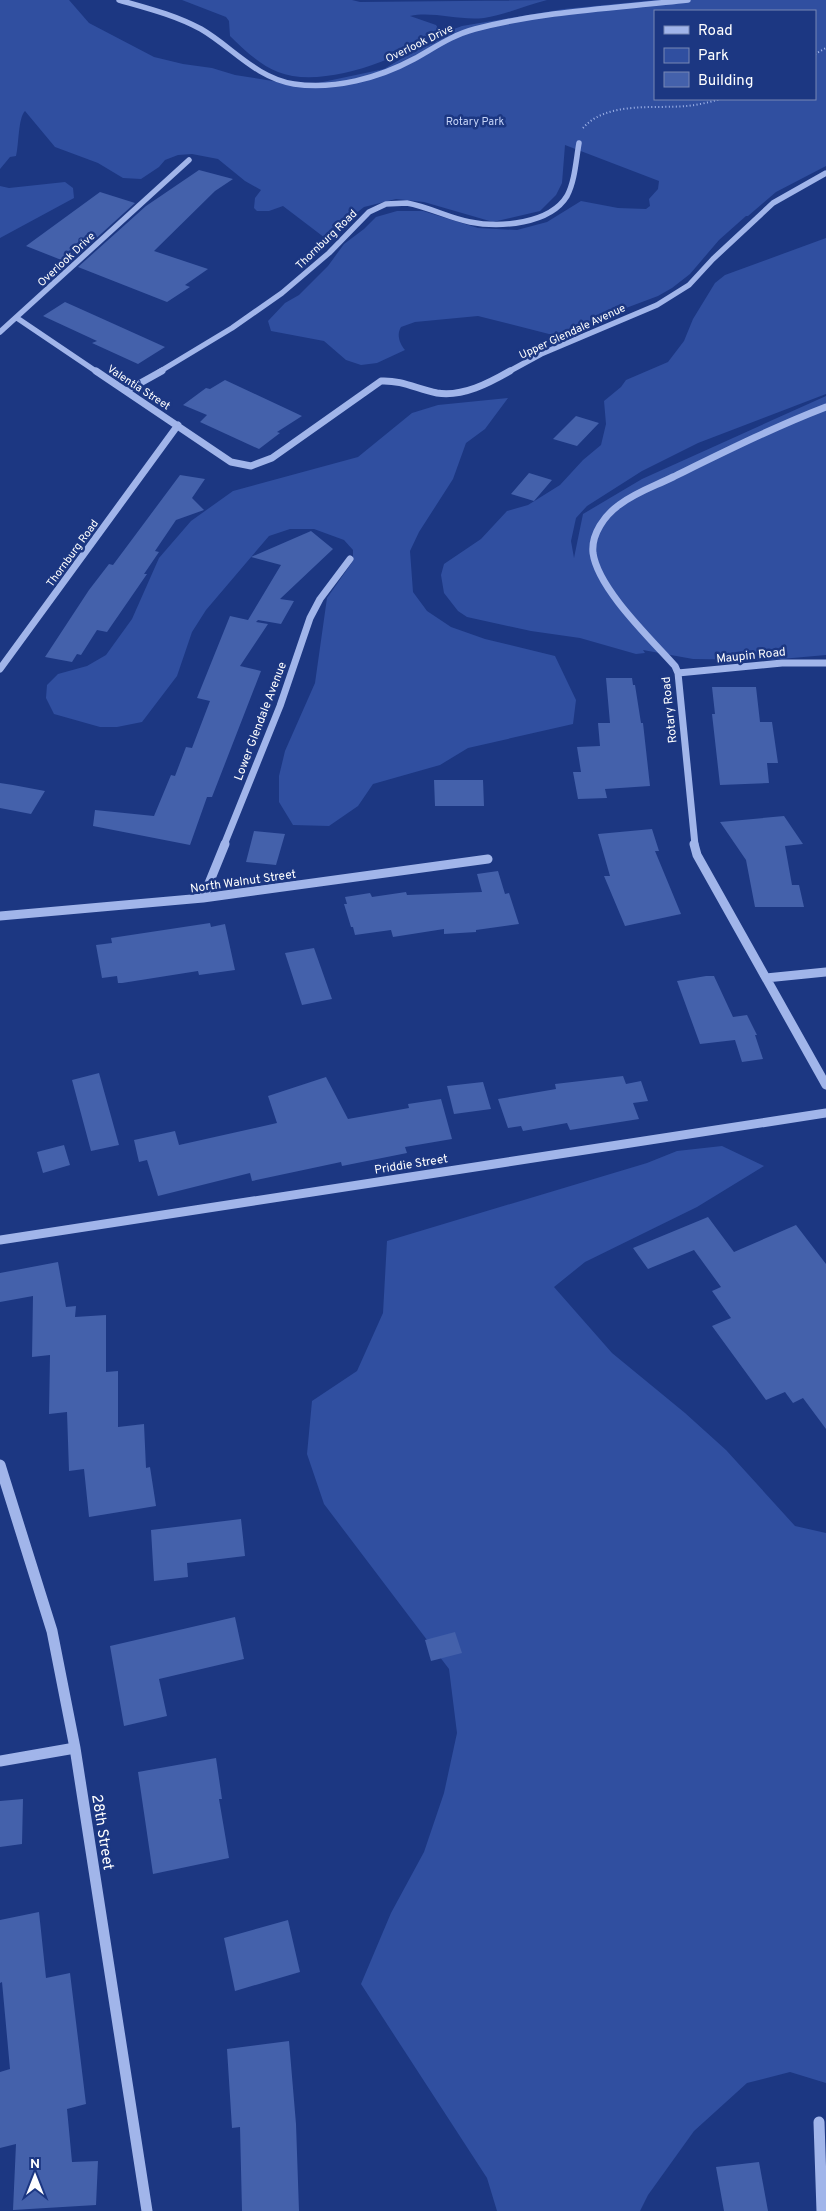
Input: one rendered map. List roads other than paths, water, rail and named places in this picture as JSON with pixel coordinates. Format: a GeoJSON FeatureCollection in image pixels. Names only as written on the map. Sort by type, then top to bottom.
{"type":"FeatureCollection","features":[{"type":"Feature","properties":{"kind":"street","name":"Overlook Drive"},"geometry":{"type":"LineString","coordinates":[[119,0],[176,18],[200,28],[267,76],[293,84],[312,86],[347,82],[389,70],[412,60],[454,36],[481,28],[555,15],[688,0]]}},
{"type":"Feature","properties":{"kind":"street","name":"Thornburg Road"},"geometry":{"type":"LineString","coordinates":[[126,391],[224,334],[260,310],[330,253],[376,207],[397,202],[412,204],[470,222],[487,224],[521,222],[552,210],[566,196],[580,143]]}},
{"type":"Feature","properties":{"kind":"street","name":"Overlook Drive"},"geometry":{"type":"LineString","coordinates":[[0,332],[189,160]]}},
{"type":"Feature","properties":{"kind":"street","name":"Upper Glendale Avenue"},"geometry":{"type":"LineString","coordinates":[[251,466],[272,458],[381,381],[396,380],[438,393],[461,393],[494,380],[541,354],[656,305],[689,285],[713,259],[773,203],[826,173]]}},
{"type":"Feature","properties":{"kind":"street","name":"Valentia Street"},"geometry":{"type":"LineString","coordinates":[[17,318],[231,462],[251,466]]}},
{"type":"Feature","properties":{"kind":"street","name":"Rotary Road"},"geometry":{"type":"LineString","coordinates":[[826,407],[764,432],[636,494],[613,510],[602,523],[594,539],[592,553],[595,565],[611,591],[678,673],[694,846],[701,865],[826,1085]]}},
{"type":"Feature","properties":{"kind":"street","name":"Thornburg Road"},"geometry":{"type":"LineString","coordinates":[[0,668],[178,425]]}},
{"type":"Feature","properties":{"kind":"street","name":"Lower Glendale Avenue"},"geometry":{"type":"LineString","coordinates":[[203,898],[276,715],[310,618],[320,599],[350,559]]}},
{"type":"Feature","properties":{"kind":"street","name":"Maupin Road"},"geometry":{"type":"LineString","coordinates":[[678,673],[782,663],[825,662]]}},
{"type":"Feature","properties":{"kind":"street","name":"North Walnut Street"},"geometry":{"type":"LineString","coordinates":[[0,916],[203,898],[488,859]]}},
{"type":"Feature","properties":{"kind":"street"},"geometry":{"type":"LineString","coordinates":[[766,978],[826,972]]}},
{"type":"Feature","properties":{"kind":"street","name":"Priddie Street"},"geometry":{"type":"LineString","coordinates":[[0,1240],[826,1113]]}},
{"type":"Feature","properties":{"kind":"street","name":"28th Street"},"geometry":{"type":"LineString","coordinates":[[0,1465],[52,1630],[75,1748],[146,2211]]}},
{"type":"Feature","properties":{"kind":"street"},"geometry":{"type":"LineString","coordinates":[[0,1761],[75,1748]]}},
{"type":"Feature","properties":{"kind":"street"},"geometry":{"type":"LineString","coordinates":[[819,2122],[822,2211]]}},
{"type":"Feature","properties":{"kind":"park label","name":"Rotary Park"},"geometry":{"type":"Point","coordinates":[475,121]}}]}
